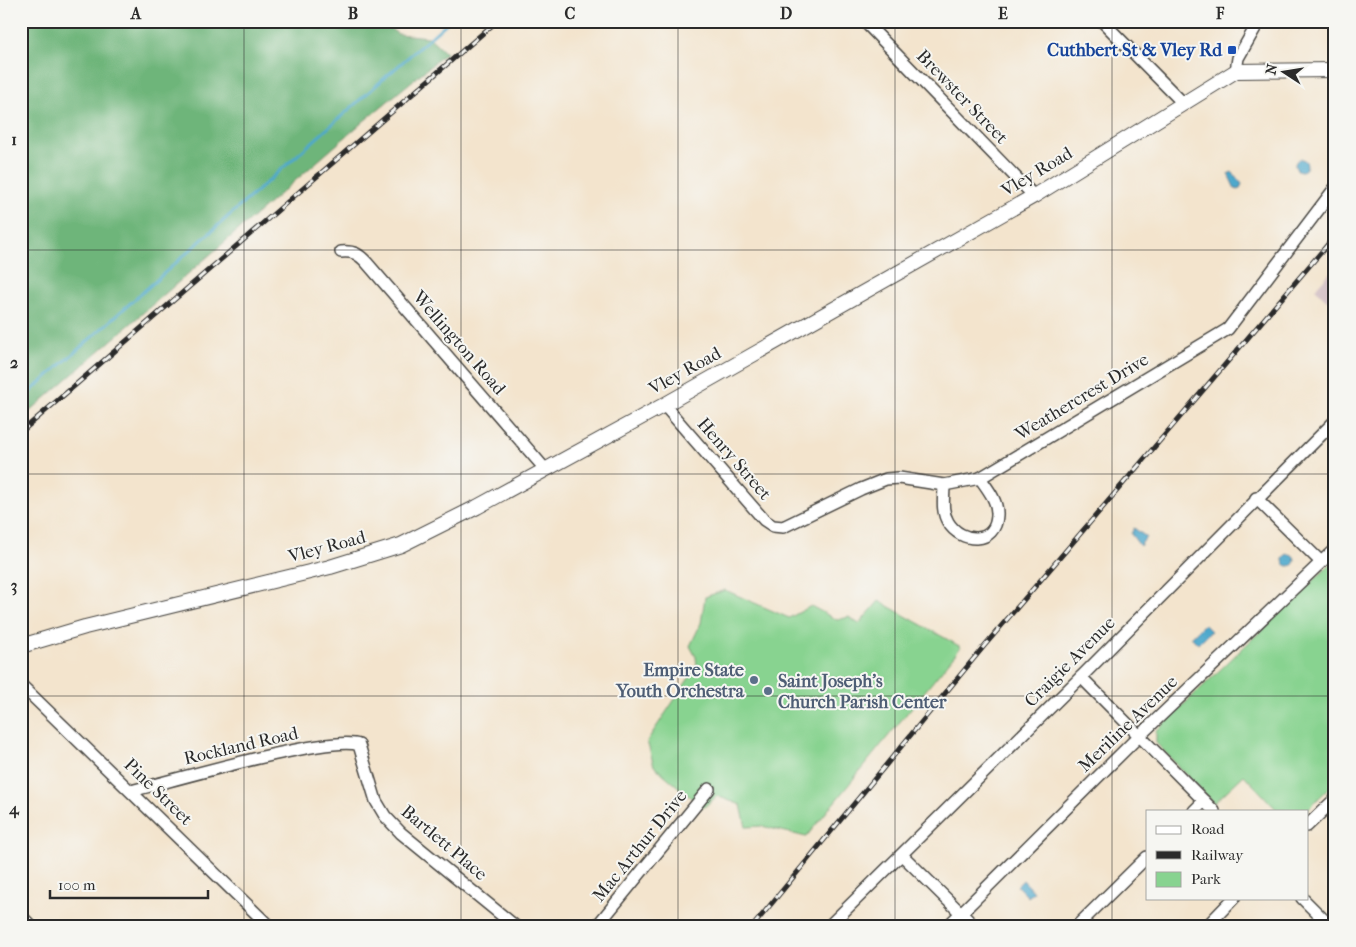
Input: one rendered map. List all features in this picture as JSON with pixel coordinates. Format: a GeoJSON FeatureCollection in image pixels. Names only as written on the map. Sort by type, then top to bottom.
{"type":"FeatureCollection","features":[{"type":"Feature","properties":{"kind":"street","name":"Brewster Street"},"geometry":{"type":"LineString","coordinates":[[864,21],[1034,196]]}},
{"type":"Feature","properties":{"kind":"street"},"geometry":{"type":"LineString","coordinates":[[1102,21],[1182,102]]}},
{"type":"Feature","properties":{"kind":"street"},"geometry":{"type":"LineString","coordinates":[[1236,71],[1238,58],[1258,21]]}},
{"type":"Feature","properties":{"kind":"street","name":"Vley Road"},"geometry":{"type":"LineString","coordinates":[[21,646],[85,627],[330,567],[401,545],[664,405],[1034,196],[1086,165],[1182,102],[1236,71],[1335,70]]}},
{"type":"Feature","properties":{"kind":"street","name":"Weathercrest Drive"},"geometry":{"type":"LineString","coordinates":[[783,527],[860,489],[886,480],[899,478],[944,484],[980,478],[1228,330],[1335,188]]}},
{"type":"Feature","properties":{"kind":"street","name":"Wellington Road"},"geometry":{"type":"LineString","coordinates":[[341,252],[350,251],[359,254],[545,469]]}},
{"type":"Feature","properties":{"kind":"street","name":"Henry Street"},"geometry":{"type":"LineString","coordinates":[[664,405],[764,520],[773,526],[783,527]]}},
{"type":"Feature","properties":{"kind":"street","name":"Craigie Avenue"},"geometry":{"type":"LineString","coordinates":[[829,926],[1081,677],[1256,498],[1335,421]]}},
{"type":"Feature","properties":{"kind":"street"},"geometry":{"type":"LineString","coordinates":[[944,484],[943,509],[948,522],[957,533],[970,540],[980,539],[994,526],[998,515],[993,498],[980,478]]}},
{"type":"Feature","properties":{"kind":"street"},"geometry":{"type":"LineString","coordinates":[[1256,498],[1321,562]]}},
{"type":"Feature","properties":{"kind":"street","name":"Meriline Avenue"},"geometry":{"type":"LineString","coordinates":[[948,926],[1140,735],[1335,549]]}},
{"type":"Feature","properties":{"kind":"street"},"geometry":{"type":"LineString","coordinates":[[1081,677],[1213,810]]}},
{"type":"Feature","properties":{"kind":"street","name":"Pine Street"},"geometry":{"type":"LineString","coordinates":[[21,685],[269,926]]}},
{"type":"Feature","properties":{"kind":"street","name":"Rockland Road"},"geometry":{"type":"LineString","coordinates":[[131,791],[294,750],[350,742],[359,745]]}},
{"type":"Feature","properties":{"kind":"street","name":"Bartlett Place"},"geometry":{"type":"LineString","coordinates":[[359,745],[376,801],[385,816],[401,833],[515,926]]}},
{"type":"Feature","properties":{"kind":"street","name":"Mac Arthur Drive"},"geometry":{"type":"LineString","coordinates":[[597,926],[709,790]]}},
{"type":"Feature","properties":{"kind":"street"},"geometry":{"type":"LineString","coordinates":[[1308,825],[1335,799]]}},
{"type":"Feature","properties":{"kind":"street"},"geometry":{"type":"LineString","coordinates":[[1195,810],[1204,800]]}},
{"type":"Feature","properties":{"kind":"street"},"geometry":{"type":"LineString","coordinates":[[902,855],[974,926]]}},
{"type":"Feature","properties":{"kind":"street"},"geometry":{"type":"LineString","coordinates":[[1077,926],[1146,858]]}},
{"type":"Feature","properties":{"kind":"street"},"geometry":{"type":"LineString","coordinates":[[1206,926],[1232,900]]}},
{"type":"Feature","properties":{"kind":"street"},"geometry":{"type":"LineString","coordinates":[[1304,900],[1330,926]]}},
{"type":"Feature","properties":{"kind":"street"},"geometry":{"type":"LineString","coordinates":[[21,916],[31,926]]}},
{"type":"Feature","properties":{"kind":"shaded area"},"geometry":{"type":"Polygon","coordinates":[[[1335,267],[1335,308],[1315,289],[1335,267]]]}},
{"type":"Feature","properties":{"kind":"green space"},"geometry":{"type":"Polygon","coordinates":[[[21,21],[379,21],[398,34],[429,37],[446,53],[364,121],[21,419],[21,21]]]}},
{"type":"Feature","properties":{"kind":"green space"},"geometry":{"type":"Polygon","coordinates":[[[1335,560],[1335,782],[1307,810],[1277,810],[1244,775],[1214,803],[1156,743],[1156,731],[1335,560]]]}},
{"type":"Feature","properties":{"kind":"green space"},"geometry":{"type":"Polygon","coordinates":[[[725,590],[789,618],[811,606],[837,620],[849,617],[859,624],[879,601],[961,647],[806,837],[762,826],[746,827],[741,805],[717,796],[703,808],[654,766],[647,741],[697,666],[696,657],[690,646],[701,623],[705,597],[725,590]]]}},
{"type":"Feature","properties":{"kind":"water"},"geometry":{"type":"Polygon","coordinates":[[[1299,159],[1303,159],[1307,165],[1303,171],[1299,171],[1295,167],[1295,163],[1299,159]]]}},
{"type":"Feature","properties":{"kind":"water"},"geometry":{"type":"Polygon","coordinates":[[[1232,172],[1242,184],[1239,190],[1235,189],[1228,174],[1232,172]]]}},
{"type":"Feature","properties":{"kind":"water"},"geometry":{"type":"Polygon","coordinates":[[[1134,528],[1146,537],[1140,546],[1131,534],[1134,528]]]}},
{"type":"Feature","properties":{"kind":"water"},"geometry":{"type":"Polygon","coordinates":[[[1287,554],[1291,554],[1295,560],[1291,566],[1287,566],[1283,562],[1283,558],[1287,554]]]}},
{"type":"Feature","properties":{"kind":"water"},"geometry":{"type":"Polygon","coordinates":[[[1204,624],[1211,631],[1198,644],[1191,637],[1204,624]]]}},
{"type":"Feature","properties":{"kind":"water"},"geometry":{"type":"Polygon","coordinates":[[[1023,880],[1034,892],[1028,897],[1017,886],[1023,880]]]}},
{"type":"Feature","properties":{"kind":"waterway"},"geometry":{"type":"LineString","coordinates":[[21,400],[449,21]]}},
{"type":"Feature","properties":{"kind":"railway"},"geometry":{"type":"LineString","coordinates":[[21,432],[497,21]]}},
{"type":"Feature","properties":{"kind":"railway"},"geometry":{"type":"LineString","coordinates":[[753,926],[985,645],[1335,236]]}},
{"type":"Feature","properties":{"kind":"place","name":"Cuthbert St & Vley Rd"},"geometry":{"type":"Point","coordinates":[1232,50]}},
{"type":"Feature","properties":{"kind":"place","name":"Empire State Youth Orchestra"},"geometry":{"type":"Point","coordinates":[754,680]}},
{"type":"Feature","properties":{"kind":"place","name":"Saint Joseph's Church Parish Center"},"geometry":{"type":"Point","coordinates":[768,691]}}]}
